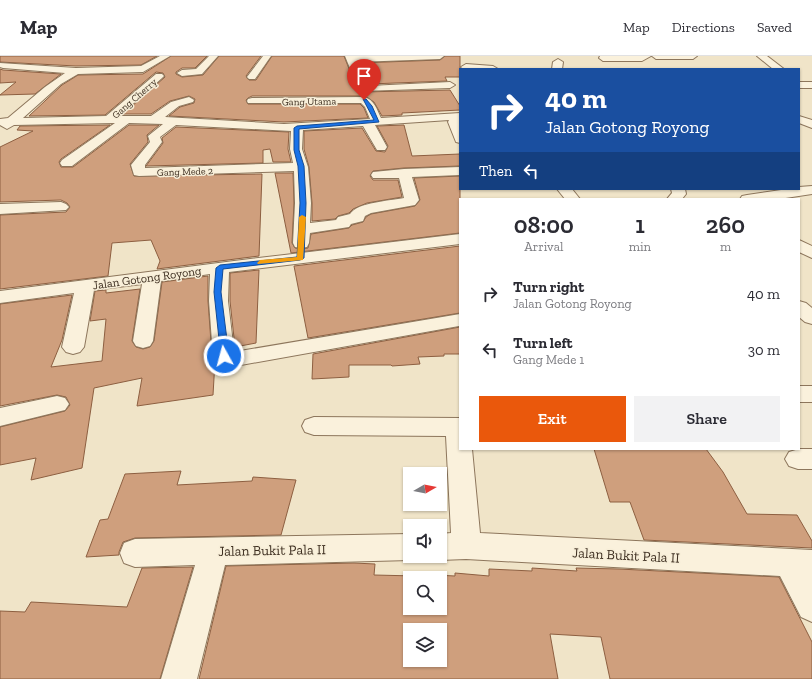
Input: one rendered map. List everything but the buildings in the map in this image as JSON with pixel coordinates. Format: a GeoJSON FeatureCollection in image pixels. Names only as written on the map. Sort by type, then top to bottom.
{"type":"FeatureCollection","features":[{"type":"Feature","properties":{"kind":"street"},"geometry":{"type":"LineString","coordinates":[[1,65],[76,71],[143,69],[166,56]]}},
{"type":"Feature","properties":{"kind":"street"},"geometry":{"type":"LineString","coordinates":[[182,73],[197,72],[202,69],[214,56]]}},
{"type":"Feature","properties":{"kind":"street"},"geometry":{"type":"LineString","coordinates":[[252,77],[266,56]]}},
{"type":"Feature","properties":{"kind":"street"},"geometry":{"type":"LineString","coordinates":[[348,57],[440,56]]}},
{"type":"Feature","properties":{"kind":"street"},"geometry":{"type":"LineString","coordinates":[[602,57],[642,58],[647,56]]}},
{"type":"Feature","properties":{"kind":"street"},"geometry":{"type":"LineString","coordinates":[[656,56],[693,56]]}},
{"type":"Feature","properties":{"kind":"street"},"geometry":{"type":"LineString","coordinates":[[761,56],[778,68]]}},
{"type":"Feature","properties":{"kind":"street"},"geometry":{"type":"LineString","coordinates":[[1,65],[27,57]]}},
{"type":"Feature","properties":{"kind":"street"},"geometry":{"type":"LineString","coordinates":[[348,57],[361,73],[363,87],[366,89],[450,85]]}},
{"type":"Feature","properties":{"kind":"street"},"geometry":{"type":"LineString","coordinates":[[348,57],[354,86],[370,106],[372,122],[381,147]]}},
{"type":"Feature","properties":{"kind":"street"},"geometry":{"type":"LineString","coordinates":[[602,57],[614,68]]}},
{"type":"Feature","properties":{"kind":"street"},"geometry":{"type":"LineString","coordinates":[[466,67],[480,68]]}},
{"type":"Feature","properties":{"kind":"street"},"geometry":{"type":"LineString","coordinates":[[171,68],[202,69]]}},
{"type":"Feature","properties":{"kind":"street"},"geometry":{"type":"LineString","coordinates":[[0,131],[61,79],[76,71]]}},
{"type":"Feature","properties":{"kind":"street","name":"Gang Cherry"},"geometry":{"type":"LineString","coordinates":[[110,119],[160,76]]}},
{"type":"Feature","properties":{"kind":"street"},"geometry":{"type":"LineString","coordinates":[[800,80],[811,85]]}},
{"type":"Feature","properties":{"kind":"street"},"geometry":{"type":"LineString","coordinates":[[800,85],[811,85]]}},
{"type":"Feature","properties":{"kind":"street"},"geometry":{"type":"LineString","coordinates":[[154,120],[175,104],[189,100]]}},
{"type":"Feature","properties":{"kind":"street","name":"Gang Utama"},"geometry":{"type":"LineString","coordinates":[[252,101],[364,100]]}},
{"type":"Feature","properties":{"kind":"street"},"geometry":{"type":"LineString","coordinates":[[0,122],[127,119],[270,128],[297,128],[458,116]]}},
{"type":"Feature","properties":{"kind":"street"},"geometry":{"type":"LineString","coordinates":[[458,116],[454,122],[459,136]]}},
{"type":"Feature","properties":{"kind":"street"},"geometry":{"type":"LineString","coordinates":[[67,163],[127,119]]}},
{"type":"Feature","properties":{"kind":"street"},"geometry":{"type":"LineString","coordinates":[[800,119],[812,124]]}},
{"type":"Feature","properties":{"kind":"street","name":"Gang Mede 2"},"geometry":{"type":"LineString","coordinates":[[174,121],[154,136],[156,142],[138,165],[139,172],[301,166]]}},
{"type":"Feature","properties":{"kind":"street"},"geometry":{"type":"LineString","coordinates":[[297,128],[296,150],[301,166],[303,203],[300,258]]}},
{"type":"Feature","properties":{"kind":"street"},"geometry":{"type":"LineString","coordinates":[[378,175],[459,171]]}},
{"type":"Feature","properties":{"kind":"street"},"geometry":{"type":"LineString","coordinates":[[302,229],[337,226],[343,224],[344,220],[357,218],[358,214],[367,209],[410,202],[412,200],[404,173]]}},
{"type":"Feature","properties":{"kind":"street"},"geometry":{"type":"LineString","coordinates":[[565,190],[572,198]]}},
{"type":"Feature","properties":{"kind":"street"},"geometry":{"type":"LineString","coordinates":[[754,198],[805,191],[812,200]]}},
{"type":"Feature","properties":{"kind":"street"},"geometry":{"type":"LineString","coordinates":[[0,210],[61,206]]}},
{"type":"Feature","properties":{"kind":"street","name":"Jalan Gotong Royong"},"geometry":{"type":"LineString","coordinates":[[0,297],[220,268],[459,239]]}},
{"type":"Feature","properties":{"kind":"street"},"geometry":{"type":"LineString","coordinates":[[800,246],[812,253]]}},
{"type":"Feature","properties":{"kind":"street"},"geometry":{"type":"LineString","coordinates":[[220,268],[218,292],[220,320],[224,356],[230,360],[459,320]]}},
{"type":"Feature","properties":{"kind":"street"},"geometry":{"type":"LineString","coordinates":[[143,341],[152,277]]}},
{"type":"Feature","properties":{"kind":"street"},"geometry":{"type":"LineString","coordinates":[[73,347],[85,286]]}},
{"type":"Feature","properties":{"kind":"street"},"geometry":{"type":"LineString","coordinates":[[800,308],[812,318]]}},
{"type":"Feature","properties":{"kind":"street"},"geometry":{"type":"LineString","coordinates":[[800,394],[812,394]]}},
{"type":"Feature","properties":{"kind":"street"},"geometry":{"type":"LineString","coordinates":[[0,417],[57,404]]}},
{"type":"Feature","properties":{"kind":"street"},"geometry":{"type":"LineString","coordinates":[[314,426],[459,427],[453,546]]}},
{"type":"Feature","properties":{"kind":"street","name":"Jalan Bukit Pala II"},"geometry":{"type":"LineString","coordinates":[[453,546],[801,564]]}},
{"type":"Feature","properties":{"kind":"street","name":"Jalan Bukit Pala II"},"geometry":{"type":"LineString","coordinates":[[134,554],[403,547]]}},
{"type":"Feature","properties":{"kind":"street"},"geometry":{"type":"LineString","coordinates":[[180,679],[214,551]]}},
{"type":"Feature","properties":{"kind":"street"},"geometry":{"type":"LineString","coordinates":[[801,564],[812,606]]}},
{"type":"Feature","properties":{"kind":"slow traffic"},"geometry":{"type":"LineString","coordinates":[[260,263],[300,258],[302,217]]}},
{"type":"Feature","properties":{"kind":"route"},"geometry":{"type":"LineString","coordinates":[[224,356],[218,292],[220,268],[300,258],[303,203],[301,166],[296,150],[297,128],[377,121],[370,106],[364,100]]}}]}
